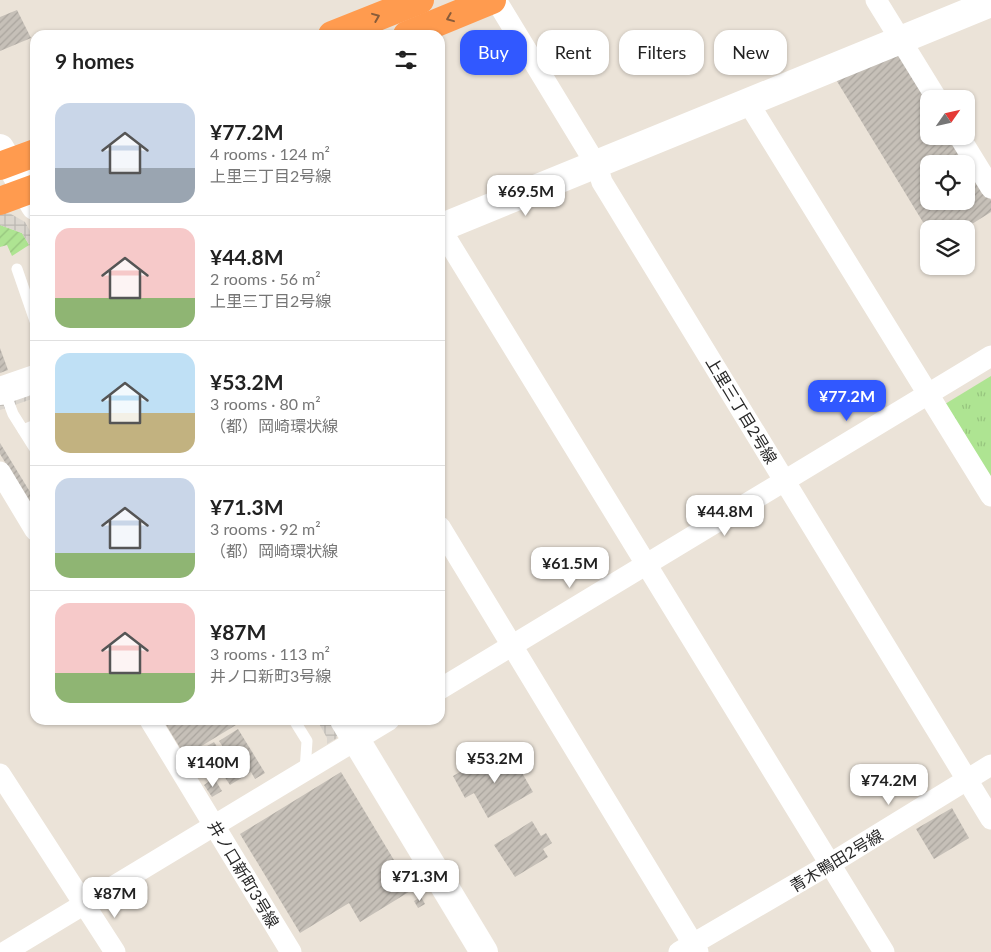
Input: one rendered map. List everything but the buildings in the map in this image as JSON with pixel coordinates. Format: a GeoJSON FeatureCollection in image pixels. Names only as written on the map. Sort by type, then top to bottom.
{"type":"FeatureCollection","features":[{"type":"Feature","properties":{"kind":"highway"},"geometry":{"type":"LineString","coordinates":[[345,30],[420,0]]}},
{"type":"Feature","properties":{"kind":"highway"},"geometry":{"type":"LineString","coordinates":[[419,30],[492,0]]}},
{"type":"Feature","properties":{"kind":"highway"},"geometry":{"type":"LineString","coordinates":[[3,159],[30,154]]}},
{"type":"Feature","properties":{"kind":"highway"},"geometry":{"type":"LineString","coordinates":[[0,201],[30,195]]}},
{"type":"Feature","properties":{"kind":"street","name":"上里三丁目2号線"},"geometry":{"type":"LineString","coordinates":[[496,0],[597,166],[602,182],[991,819]]}},
{"type":"Feature","properties":{"kind":"street"},"geometry":{"type":"LineString","coordinates":[[876,0],[932,90]]}},
{"type":"Feature","properties":{"kind":"street"},"geometry":{"type":"LineString","coordinates":[[445,226],[749,104],[991,3]]}},
{"type":"Feature","properties":{"kind":"street"},"geometry":{"type":"LineString","coordinates":[[749,104],[991,496]]}},
{"type":"Feature","properties":{"kind":"street"},"geometry":{"type":"LineString","coordinates":[[965,145],[991,188]]}},
{"type":"Feature","properties":{"kind":"street"},"geometry":{"type":"LineString","coordinates":[[3,159],[30,193]]}},
{"type":"Feature","properties":{"kind":"street"},"geometry":{"type":"LineString","coordinates":[[445,236],[884,952]]}},
{"type":"Feature","properties":{"kind":"street"},"geometry":{"type":"LineString","coordinates":[[445,686],[991,356]]}},
{"type":"Feature","properties":{"kind":"street"},"geometry":{"type":"LineString","coordinates":[[2,390],[30,381]]}},
{"type":"Feature","properties":{"kind":"street"},"geometry":{"type":"LineString","coordinates":[[0,472],[29,508]]}},
{"type":"Feature","properties":{"kind":"street"},"geometry":{"type":"LineString","coordinates":[[445,535],[690,949]]}},
{"type":"Feature","properties":{"kind":"street","name":"井ノ口新町3号線"},"geometry":{"type":"LineString","coordinates":[[153,725],[291,952]]}},
{"type":"Feature","properties":{"kind":"street"},"geometry":{"type":"LineString","coordinates":[[5,952],[305,771],[350,730],[370,725]]}},
{"type":"Feature","properties":{"kind":"street"},"geometry":{"type":"LineString","coordinates":[[350,730],[484,952]]}},
{"type":"Feature","properties":{"kind":"street","name":"青木鴨田2号線"},"geometry":{"type":"LineString","coordinates":[[690,949],[991,765]]}},
{"type":"Feature","properties":{"kind":"street"},"geometry":{"type":"LineString","coordinates":[[0,774],[115,952]]}},
{"type":"Feature","properties":{"kind":"lane"},"geometry":{"type":"LineString","coordinates":[[17,269],[30,307]]}},
{"type":"Feature","properties":{"kind":"lane"},"geometry":{"type":"LineString","coordinates":[[2,390],[30,441]]}},
{"type":"Feature","properties":{"kind":"lane"},"geometry":{"type":"LineString","coordinates":[[23,430],[30,427]]}},
{"type":"Feature","properties":{"kind":"lane"},"geometry":{"type":"LineString","coordinates":[[297,725],[307,741],[305,771]]}},
{"type":"Feature","properties":{"kind":"green space"},"geometry":{"type":"Polygon","coordinates":[[[0,225],[22,233],[29,245],[12,256],[7,245],[0,247],[0,225]]]}},
{"type":"Feature","properties":{"kind":"green space"},"geometry":{"type":"Polygon","coordinates":[[[991,376],[991,479],[945,404],[991,376]]]}},
{"type":"Feature","properties":{"kind":"shaded area"},"geometry":{"type":"Polygon","coordinates":[[[0,212],[11,214],[25,222],[30,231],[30,246],[22,233],[0,225],[0,212]]]}},
{"type":"Feature","properties":{"kind":"shaded area"},"geometry":{"type":"Polygon","coordinates":[[[30,393],[30,400],[0,410],[0,403],[30,393]]]}},
{"type":"Feature","properties":{"kind":"shaded area"},"geometry":{"type":"Polygon","coordinates":[[[320,725],[333,725],[337,731],[337,738],[327,744],[327,738],[320,725]]]}}]}
